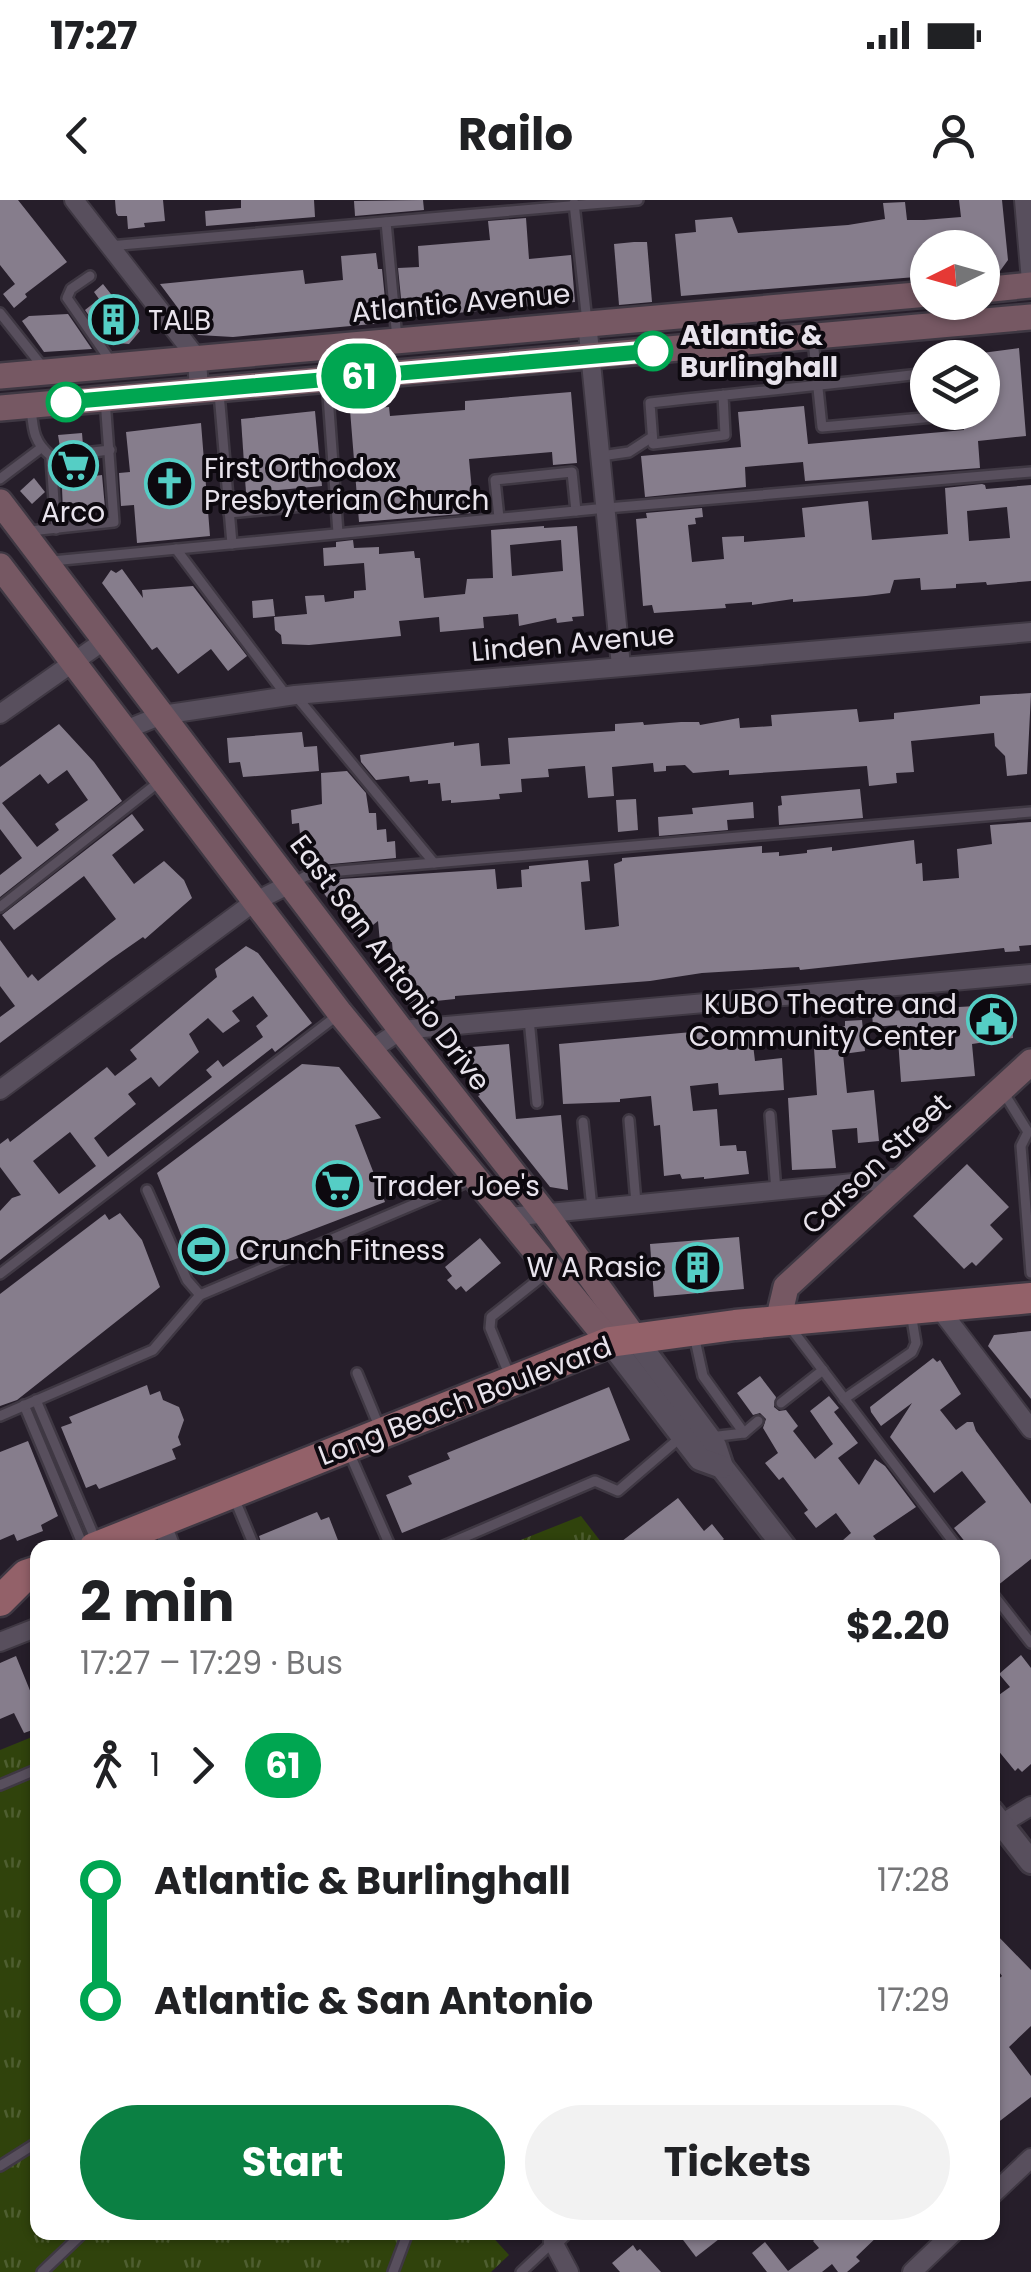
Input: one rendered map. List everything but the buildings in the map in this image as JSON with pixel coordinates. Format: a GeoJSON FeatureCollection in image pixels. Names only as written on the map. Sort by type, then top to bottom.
{"type":"FeatureCollection","features":[{"type":"Feature","properties":{"kind":"main road"},"geometry":{"type":"LineString","coordinates":[[1000,287],[1031,283]]}},
{"type":"Feature","properties":{"kind":"main road","name":"Atlantic Avenue"},"geometry":{"type":"LineString","coordinates":[[0,376],[910,295]]}},
{"type":"Feature","properties":{"kind":"main road"},"geometry":{"type":"LineString","coordinates":[[0,408],[1031,317]]}},
{"type":"Feature","properties":{"kind":"main road","name":"East San Antonio Drive"},"geometry":{"type":"LineString","coordinates":[[8,520],[105,640],[546,1215],[622,1340]]}},
{"type":"Feature","properties":{"kind":"main road","name":"East San Antonio Drive"},"geometry":{"type":"LineString","coordinates":[[0,566],[340,1013],[551,1270],[622,1340]]}},
{"type":"Feature","properties":{"kind":"main road","name":"Carson Street"},"geometry":{"type":"LineString","coordinates":[[782,1321],[786,1287],[1031,1062]]}},
{"type":"Feature","properties":{"kind":"main road","name":"Long Beach Boulevard"},"geometry":{"type":"LineString","coordinates":[[129,1540],[166,1533],[232,1493],[622,1340],[1031,1298]]}},
{"type":"Feature","properties":{"kind":"main road"},"geometry":{"type":"LineString","coordinates":[[0,1601],[21,1574]]}},
{"type":"Feature","properties":{"kind":"street"},"geometry":{"type":"LineString","coordinates":[[74,200],[196,358],[209,391]]}},
{"type":"Feature","properties":{"kind":"street"},"geometry":{"type":"LineString","coordinates":[[1024,200],[1031,283]]}},
{"type":"Feature","properties":{"kind":"street"},"geometry":{"type":"LineString","coordinates":[[587,322],[621,666]]}},
{"type":"Feature","properties":{"kind":"street","name":"Linden Avenue"},"geometry":{"type":"LineString","coordinates":[[125,730],[162,714],[291,696],[1031,632]]}},
{"type":"Feature","properties":{"kind":"street"},"geometry":{"type":"LineString","coordinates":[[0,714],[105,640]]}},
{"type":"Feature","properties":{"kind":"street"},"geometry":{"type":"LineString","coordinates":[[0,1090],[254,902],[292,883]]}},
{"type":"Feature","properties":{"kind":"street"},"geometry":{"type":"LineString","coordinates":[[371,1050],[401,1030],[1031,974]]}},
{"type":"Feature","properties":{"kind":"street"},"geometry":{"type":"LineString","coordinates":[[510,1217],[904,1178]]}},
{"type":"Feature","properties":{"kind":"street"},"geometry":{"type":"LineString","coordinates":[[925,1309],[1031,1430]]}},
{"type":"Feature","properties":{"kind":"street","name":"East San Antonio Drive"},"geometry":{"type":"LineString","coordinates":[[622,1340],[700,1459],[722,1467]]}},
{"type":"Feature","properties":{"kind":"street","name":"East San Antonio Drive"},"geometry":{"type":"LineString","coordinates":[[622,1340],[708,1437],[722,1467],[780,1540]]}},
{"type":"Feature","properties":{"kind":"street"},"geometry":{"type":"LineString","coordinates":[[0,1642],[30,1630]]}},
{"type":"Feature","properties":{"kind":"street"},"geometry":{"type":"LineString","coordinates":[[1000,1819],[1031,1806]]}},
{"type":"Feature","properties":{"kind":"street"},"geometry":{"type":"LineString","coordinates":[[1000,1827],[1031,1862]]}},
{"type":"Feature","properties":{"kind":"street"},"geometry":{"type":"LineString","coordinates":[[1000,2187],[1031,2158]]}},
{"type":"Feature","properties":{"kind":"street"},"geometry":{"type":"LineString","coordinates":[[559,2240],[569,2272]]}},
{"type":"Feature","properties":{"kind":"street"},"geometry":{"type":"LineString","coordinates":[[912,2272],[946,2240]]}},
{"type":"Feature","properties":{"kind":"lane"},"geometry":{"type":"LineString","coordinates":[[110,246],[638,200]]}},
{"type":"Feature","properties":{"kind":"lane"},"geometry":{"type":"LineString","coordinates":[[574,203],[587,322]]}},
{"type":"Feature","properties":{"kind":"lane"},"geometry":{"type":"LineString","coordinates":[[386,222],[397,339]]}},
{"type":"Feature","properties":{"kind":"lane"},"geometry":{"type":"LineString","coordinates":[[90,276],[71,289],[67,298],[114,365]]}},
{"type":"Feature","properties":{"kind":"lane"},"geometry":{"type":"LineString","coordinates":[[0,313],[48,371]]}},
{"type":"Feature","properties":{"kind":"lane"},"geometry":{"type":"LineString","coordinates":[[813,337],[822,427],[910,419]]}},
{"type":"Feature","properties":{"kind":"lane"},"geometry":{"type":"LineString","coordinates":[[723,395],[725,435],[652,444],[650,403],[723,395],[818,386],[910,375]]}},
{"type":"Feature","properties":{"kind":"lane"},"geometry":{"type":"LineString","coordinates":[[327,379],[338,533]]}},
{"type":"Feature","properties":{"kind":"lane"},"geometry":{"type":"LineString","coordinates":[[209,391],[232,544]]}},
{"type":"Feature","properties":{"kind":"lane"},"geometry":{"type":"LineString","coordinates":[[8,520],[56,529],[114,522],[105,399]]}},
{"type":"Feature","properties":{"kind":"lane"},"geometry":{"type":"LineString","coordinates":[[31,405],[33,434],[41,448],[56,456],[56,529]]}},
{"type":"Feature","properties":{"kind":"lane"},"geometry":{"type":"LineString","coordinates":[[602,456],[630,452],[652,438]]}},
{"type":"Feature","properties":{"kind":"lane"},"geometry":{"type":"LineString","coordinates":[[0,479],[41,448]]}},
{"type":"Feature","properties":{"kind":"lane"},"geometry":{"type":"LineString","coordinates":[[84,453],[110,450]]}},
{"type":"Feature","properties":{"kind":"lane"},"geometry":{"type":"LineString","coordinates":[[499,518],[496,480],[572,472],[576,511]]}},
{"type":"Feature","properties":{"kind":"lane"},"geometry":{"type":"LineString","coordinates":[[44,562],[1031,472]]}},
{"type":"Feature","properties":{"kind":"lane"},"geometry":{"type":"LineString","coordinates":[[229,514],[335,504]]}},
{"type":"Feature","properties":{"kind":"lane"},"geometry":{"type":"LineString","coordinates":[[176,549],[291,696],[434,864]]}},
{"type":"Feature","properties":{"kind":"lane"},"geometry":{"type":"LineString","coordinates":[[0,906],[162,779]]}},
{"type":"Feature","properties":{"kind":"lane"},"geometry":{"type":"LineString","coordinates":[[292,883],[306,876],[340,871],[1031,812]]}},
{"type":"Feature","properties":{"kind":"lane"},"geometry":{"type":"LineString","coordinates":[[0,1274],[340,1013]]}},
{"type":"Feature","properties":{"kind":"lane"},"geometry":{"type":"LineString","coordinates":[[530,1019],[537,1103]]}},
{"type":"Feature","properties":{"kind":"lane"},"geometry":{"type":"LineString","coordinates":[[1002,1089],[1028,1132],[1021,1146],[1031,1273]]}},
{"type":"Feature","properties":{"kind":"lane"},"geometry":{"type":"LineString","coordinates":[[770,1116],[776,1192]]}},
{"type":"Feature","properties":{"kind":"lane"},"geometry":{"type":"LineString","coordinates":[[629,1120],[636,1206]]}},
{"type":"Feature","properties":{"kind":"lane"},"geometry":{"type":"LineString","coordinates":[[584,1122],[592,1210]]}},
{"type":"Feature","properties":{"kind":"lane"},"geometry":{"type":"LineString","coordinates":[[0,1416],[153,1350],[200,1295],[477,1178]]}},
{"type":"Feature","properties":{"kind":"lane"},"geometry":{"type":"LineString","coordinates":[[147,1190],[187,1280],[200,1295]]}},
{"type":"Feature","properties":{"kind":"lane"},"geometry":{"type":"LineString","coordinates":[[512,1382],[490,1328],[491,1317],[551,1270]]}},
{"type":"Feature","properties":{"kind":"lane"},"geometry":{"type":"LineString","coordinates":[[844,1399],[912,1352],[925,1309]]}},
{"type":"Feature","properties":{"kind":"lane"},"geometry":{"type":"LineString","coordinates":[[782,1321],[952,1540]]}},
{"type":"Feature","properties":{"kind":"lane"},"geometry":{"type":"LineString","coordinates":[[694,1330],[703,1376],[744,1433]]}},
{"type":"Feature","properties":{"kind":"lane"},"geometry":{"type":"LineString","coordinates":[[781,1403],[822,1370]]}},
{"type":"Feature","properties":{"kind":"lane"},"geometry":{"type":"LineString","coordinates":[[357,1373],[382,1434]]}},
{"type":"Feature","properties":{"kind":"lane"},"geometry":{"type":"LineString","coordinates":[[36,1400],[89,1540]]}},
{"type":"Feature","properties":{"kind":"lane"},"geometry":{"type":"LineString","coordinates":[[24,1406],[89,1540]]}},
{"type":"Feature","properties":{"kind":"lane"},"geometry":{"type":"LineString","coordinates":[[708,1437],[744,1433],[758,1421]]}},
{"type":"Feature","properties":{"kind":"lane"},"geometry":{"type":"LineString","coordinates":[[458,1540],[594,1481],[618,1491],[683,1435]]}},
{"type":"Feature","properties":{"kind":"lane"},"geometry":{"type":"LineString","coordinates":[[347,1447],[388,1540]]}},
{"type":"Feature","properties":{"kind":"lane"},"geometry":{"type":"LineString","coordinates":[[232,1493],[252,1540]]}},
{"type":"Feature","properties":{"kind":"lane"},"geometry":{"type":"LineString","coordinates":[[1000,1602],[1031,1643]]}},
{"type":"Feature","properties":{"kind":"lane"},"geometry":{"type":"LineString","coordinates":[[0,1785],[30,1772]]}},
{"type":"Feature","properties":{"kind":"lane"},"geometry":{"type":"LineString","coordinates":[[0,2166],[30,2147]]}},
{"type":"Feature","properties":{"kind":"lane"},"geometry":{"type":"LineString","coordinates":[[42,2272],[76,2240]]}},
{"type":"Feature","properties":{"kind":"lane"},"geometry":{"type":"LineString","coordinates":[[393,2272],[405,2240]]}},
{"type":"Feature","properties":{"kind":"lane"},"geometry":{"type":"LineString","coordinates":[[521,2272],[556,2240]]}},
{"type":"Feature","properties":{"kind":"green space"},"geometry":{"type":"Polygon","coordinates":[[[581,1516],[600,1540],[521,1540],[581,1516]]]}},
{"type":"Feature","properties":{"kind":"green space"},"geometry":{"type":"Polygon","coordinates":[[[30,1738],[30,2240],[495,2240],[509,2255],[491,2272],[0,2272],[0,1750],[30,1738]]]}},
{"type":"Feature","properties":{"kind":"bus line","name":"61"},"geometry":{"type":"LineString","coordinates":[[66,402],[653,351]]}},
{"type":"Feature","properties":{"kind":"place","name":"TALB"},"geometry":{"type":"Point","coordinates":[113,320]}},
{"type":"Feature","properties":{"kind":"place","name":"Atlantic & Burlinghall"},"geometry":{"type":"Point","coordinates":[653,351]}},
{"type":"Feature","properties":{"kind":"place","name":"Arco"},"geometry":{"type":"Point","coordinates":[73,465]}},
{"type":"Feature","properties":{"kind":"place","name":"First Orthodox Presbyterian Church"},"geometry":{"type":"Point","coordinates":[169,484]}},
{"type":"Feature","properties":{"kind":"place","name":"KUBO Theatre and Community Center"},"geometry":{"type":"Point","coordinates":[992,1020]}},
{"type":"Feature","properties":{"kind":"place","name":"Trader Joe's"},"geometry":{"type":"Point","coordinates":[337,1186]}},
{"type":"Feature","properties":{"kind":"place","name":"Crunch Fitness"},"geometry":{"type":"Point","coordinates":[204,1250]}},
{"type":"Feature","properties":{"kind":"place","name":"W A Rasic"},"geometry":{"type":"Point","coordinates":[697,1267]}}]}
